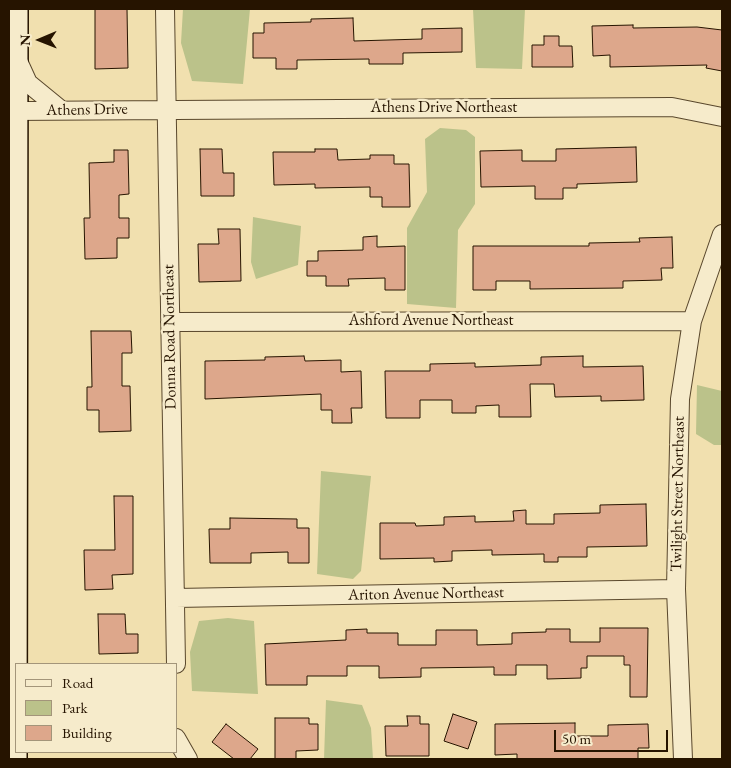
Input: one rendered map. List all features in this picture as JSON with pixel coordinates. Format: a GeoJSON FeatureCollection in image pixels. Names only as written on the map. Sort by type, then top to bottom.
{"type":"FeatureCollection","features":[{"type":"Feature","properties":{"kind":"main road"},"geometry":{"type":"LineString","coordinates":[[14,9],[11,111],[14,759]]}},
{"type":"Feature","properties":{"kind":"street","name":"Donna Road Northeast"},"geometry":{"type":"LineString","coordinates":[[165,9],[165,108],[176,663]]}},
{"type":"Feature","properties":{"kind":"street"},"geometry":{"type":"LineString","coordinates":[[14,54],[28,83],[61,110]]}},
{"type":"Feature","properties":{"kind":"street","name":"Athens Drive"},"geometry":{"type":"LineString","coordinates":[[11,111],[165,108]]}},
{"type":"Feature","properties":{"kind":"street","name":"Athens Drive Northeast"},"geometry":{"type":"LineString","coordinates":[[165,108],[672,108],[722,116]]}},
{"type":"Feature","properties":{"kind":"street","name":"Twilight Street Northeast"},"geometry":{"type":"LineString","coordinates":[[683,759],[676,589],[680,399],[692,320],[722,234]]}},
{"type":"Feature","properties":{"kind":"street","name":"Ashford Avenue Northeast"},"geometry":{"type":"LineString","coordinates":[[170,322],[692,320]]}},
{"type":"Feature","properties":{"kind":"street","name":"Ariton Avenue Northeast"},"geometry":{"type":"LineString","coordinates":[[176,598],[676,589]]}},
{"type":"Feature","properties":{"kind":"street"},"geometry":{"type":"LineString","coordinates":[[178,742],[188,759]]}},
{"type":"Feature","properties":{"kind":"green space"},"geometry":{"type":"Polygon","coordinates":[[[183,9],[250,9],[243,84],[192,81],[181,43],[183,9]]]}},
{"type":"Feature","properties":{"kind":"green space"},"geometry":{"type":"Polygon","coordinates":[[[473,9],[525,9],[522,69],[476,68],[473,9]]]}},
{"type":"Feature","properties":{"kind":"green space"},"geometry":{"type":"Polygon","coordinates":[[[440,128],[466,130],[475,137],[475,204],[458,230],[456,308],[407,304],[407,228],[427,192],[425,139],[440,128]]]}},
{"type":"Feature","properties":{"kind":"green space"},"geometry":{"type":"Polygon","coordinates":[[[253,217],[301,226],[298,265],[256,279],[251,262],[253,217]]]}},
{"type":"Feature","properties":{"kind":"green space"},"geometry":{"type":"Polygon","coordinates":[[[697,385],[722,391],[722,445],[714,445],[696,434],[697,385]]]}},
{"type":"Feature","properties":{"kind":"green space"},"geometry":{"type":"Polygon","coordinates":[[[321,471],[371,476],[361,571],[353,579],[317,574],[321,471]]]}},
{"type":"Feature","properties":{"kind":"green space"},"geometry":{"type":"Polygon","coordinates":[[[228,618],[254,621],[258,694],[192,691],[190,652],[199,621],[228,618]]]}},
{"type":"Feature","properties":{"kind":"green space"},"geometry":{"type":"Polygon","coordinates":[[[326,700],[362,705],[371,728],[373,759],[324,759],[326,700]]]}},
{"type":"Feature","properties":{"kind":"building"},"geometry":{"type":"Polygon","coordinates":[[[95,9],[127,9],[128,68],[95,69],[95,9]]]}},
{"type":"Feature","properties":{"kind":"building"},"geometry":{"type":"Polygon","coordinates":[[[353,18],[354,41],[422,39],[422,29],[462,28],[462,52],[403,53],[403,64],[369,64],[369,59],[297,60],[297,69],[276,69],[276,58],[253,58],[253,33],[264,33],[264,23],[311,22],[311,19],[353,18]]]}},
{"type":"Feature","properties":{"kind":"building"},"geometry":{"type":"Polygon","coordinates":[[[633,25],[633,28],[697,27],[722,30],[722,71],[706,68],[707,65],[610,67],[610,55],[593,56],[592,26],[633,25]]]}},
{"type":"Feature","properties":{"kind":"building"},"geometry":{"type":"Polygon","coordinates":[[[544,36],[559,36],[559,46],[572,46],[573,67],[532,67],[532,45],[544,45],[544,36]]]}},
{"type":"Feature","properties":{"kind":"building"},"geometry":{"type":"Polygon","coordinates":[[[636,147],[637,182],[577,184],[577,188],[563,188],[563,199],[535,199],[535,186],[481,187],[480,151],[522,150],[522,161],[556,161],[556,149],[636,147]]]}},
{"type":"Feature","properties":{"kind":"building"},"geometry":{"type":"Polygon","coordinates":[[[200,149],[222,149],[223,173],[234,173],[234,196],[201,196],[200,149]]]}},
{"type":"Feature","properties":{"kind":"building"},"geometry":{"type":"Polygon","coordinates":[[[315,149],[337,149],[338,160],[370,159],[370,155],[394,155],[394,164],[409,164],[410,207],[382,207],[382,197],[370,197],[370,187],[315,188],[315,184],[274,185],[273,152],[315,152],[315,149]]]}},
{"type":"Feature","properties":{"kind":"building"},"geometry":{"type":"Polygon","coordinates":[[[114,150],[128,150],[129,194],[119,195],[119,218],[129,218],[129,238],[117,238],[117,258],[85,259],[84,218],[90,218],[89,163],[114,162],[114,150]]]}},
{"type":"Feature","properties":{"kind":"building"},"geometry":{"type":"Polygon","coordinates":[[[218,229],[240,229],[241,281],[199,282],[198,244],[219,244],[218,229]]]}},
{"type":"Feature","properties":{"kind":"building"},"geometry":{"type":"Polygon","coordinates":[[[377,236],[377,247],[405,246],[405,290],[385,290],[385,278],[348,279],[349,286],[326,286],[326,276],[307,276],[307,261],[318,261],[318,251],[363,250],[363,237],[377,236]]]}},
{"type":"Feature","properties":{"kind":"building"},"geometry":{"type":"Polygon","coordinates":[[[672,237],[673,268],[661,268],[662,280],[623,281],[623,288],[530,289],[530,281],[496,281],[496,290],[473,290],[473,246],[589,246],[589,243],[640,242],[639,238],[672,237]]]}},
{"type":"Feature","properties":{"kind":"building"},"geometry":{"type":"Polygon","coordinates":[[[91,331],[131,331],[132,353],[122,353],[122,386],[130,386],[131,431],[99,432],[99,410],[87,410],[87,387],[92,387],[91,331]]]}},
{"type":"Feature","properties":{"kind":"building"},"geometry":{"type":"Polygon","coordinates":[[[304,356],[305,361],[341,360],[341,372],[361,371],[362,408],[351,408],[352,423],[332,423],[332,410],[321,410],[321,394],[205,399],[205,361],[265,360],[265,357],[304,356]]]}},
{"type":"Feature","properties":{"kind":"building"},"geometry":{"type":"Polygon","coordinates":[[[583,356],[583,367],[643,366],[644,400],[601,401],[601,396],[555,397],[554,384],[530,384],[531,417],[499,417],[499,405],[476,406],[476,413],[452,413],[452,400],[420,400],[420,418],[386,418],[385,371],[430,371],[430,364],[475,363],[475,367],[541,365],[541,357],[583,356]]]}},
{"type":"Feature","properties":{"kind":"building"},"geometry":{"type":"Polygon","coordinates":[[[114,496],[133,496],[133,574],[112,575],[113,589],[85,590],[84,550],[115,550],[114,496]]]}},
{"type":"Feature","properties":{"kind":"building"},"geometry":{"type":"Polygon","coordinates":[[[646,504],[647,546],[587,547],[587,557],[558,557],[558,562],[544,562],[544,554],[492,555],[492,550],[452,551],[452,561],[434,562],[434,558],[380,559],[380,523],[415,523],[416,526],[444,525],[444,517],[475,516],[475,522],[514,521],[513,511],[526,510],[526,524],[554,524],[554,514],[600,513],[600,505],[646,504]]]}},
{"type":"Feature","properties":{"kind":"building"},"geometry":{"type":"Polygon","coordinates":[[[230,518],[297,519],[297,528],[309,528],[309,563],[288,563],[288,552],[251,553],[251,563],[210,563],[209,529],[230,529],[230,518]]]}},
{"type":"Feature","properties":{"kind":"building"},"geometry":{"type":"Polygon","coordinates":[[[98,614],[125,614],[126,634],[138,634],[138,653],[99,654],[98,614]]]}},
{"type":"Feature","properties":{"kind":"building"},"geometry":{"type":"Polygon","coordinates":[[[600,628],[648,628],[647,697],[630,697],[630,665],[624,665],[624,656],[587,656],[587,668],[581,668],[581,678],[547,679],[547,665],[516,665],[516,675],[494,675],[494,667],[421,668],[421,677],[379,678],[379,666],[347,666],[347,676],[307,676],[307,685],[266,685],[265,644],[346,640],[346,630],[367,629],[367,633],[398,633],[398,645],[436,645],[436,630],[477,630],[477,645],[512,644],[512,633],[546,632],[546,629],[570,629],[570,642],[600,642],[600,628]]]}},
{"type":"Feature","properties":{"kind":"building"},"geometry":{"type":"Polygon","coordinates":[[[453,714],[477,722],[468,749],[444,741],[453,714]]]}},
{"type":"Feature","properties":{"kind":"building"},"geometry":{"type":"Polygon","coordinates":[[[407,716],[420,716],[420,724],[429,724],[429,756],[386,756],[385,726],[408,726],[407,716]]]}},
{"type":"Feature","properties":{"kind":"building"},"geometry":{"type":"Polygon","coordinates":[[[275,718],[309,718],[309,724],[318,724],[318,750],[296,751],[296,759],[275,759],[275,718]]]}},
{"type":"Feature","properties":{"kind":"building"},"geometry":{"type":"Polygon","coordinates":[[[575,723],[575,736],[608,736],[608,725],[648,724],[649,748],[638,748],[638,759],[517,759],[517,754],[495,755],[495,724],[575,723]]]}},
{"type":"Feature","properties":{"kind":"building"},"geometry":{"type":"Polygon","coordinates":[[[226,724],[258,749],[250,759],[234,759],[212,742],[226,724]]]}}]}
